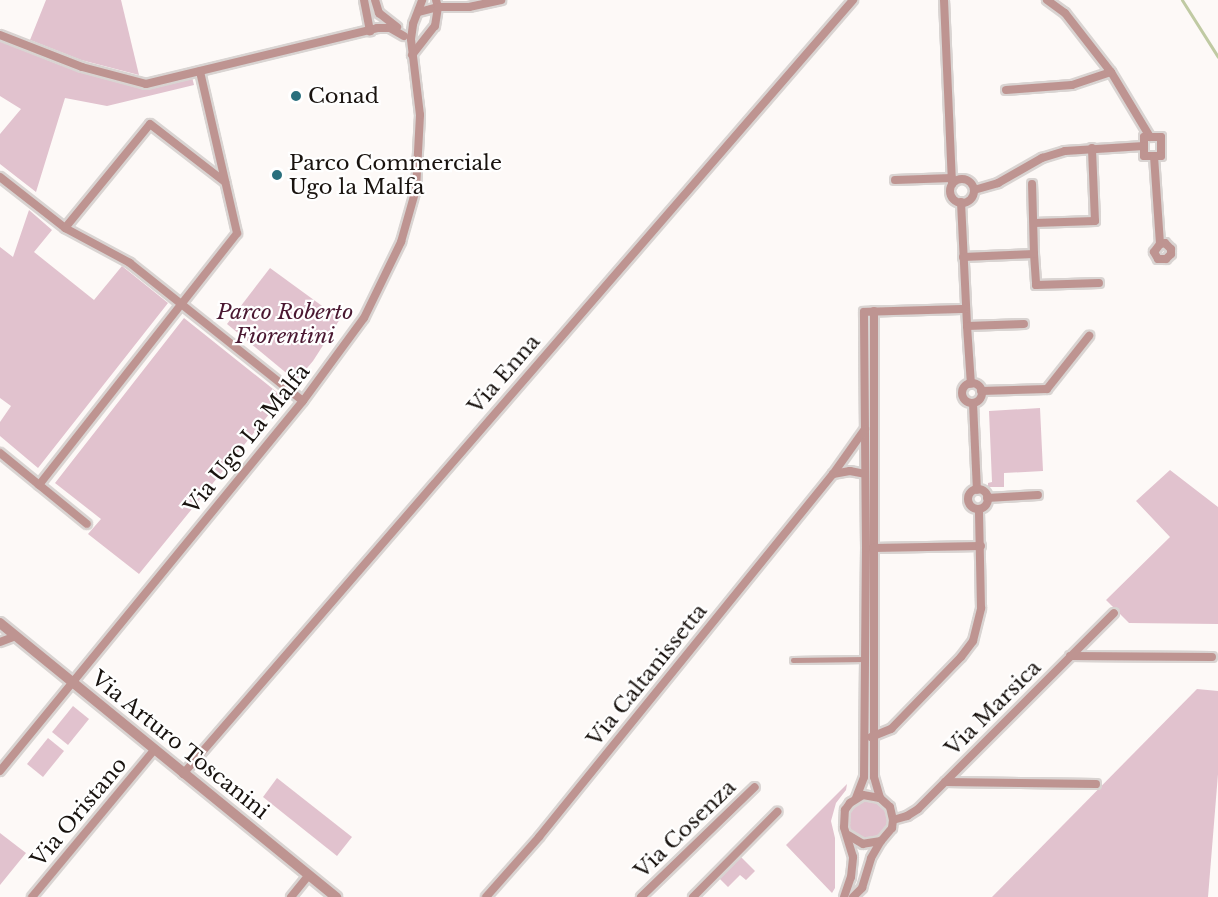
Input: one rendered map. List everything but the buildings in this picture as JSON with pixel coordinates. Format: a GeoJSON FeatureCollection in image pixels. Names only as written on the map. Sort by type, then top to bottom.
{"type":"FeatureCollection","features":[{"type":"Feature","properties":{"kind":"street"},"geometry":{"type":"LineString","coordinates":[[364,0],[374,29]]}},
{"type":"Feature","properties":{"kind":"street","name":"Via Ugo La Malfa"},"geometry":{"type":"LineString","coordinates":[[375,0],[387,20],[404,36],[412,51]]}},
{"type":"Feature","properties":{"kind":"street","name":"Via Ugo La Malfa"},"geometry":{"type":"LineString","coordinates":[[0,771],[303,401],[364,318],[401,242],[416,189],[420,140],[412,51],[417,15],[422,0]]}},
{"type":"Feature","properties":{"kind":"street"},"geometry":{"type":"LineString","coordinates":[[374,29],[387,20],[404,23],[437,4],[463,7],[501,0]]}},
{"type":"Feature","properties":{"kind":"street","name":"Via Enna"},"geometry":{"type":"LineString","coordinates":[[183,774],[853,0]]}},
{"type":"Feature","properties":{"kind":"street"},"geometry":{"type":"LineString","coordinates":[[944,0],[951,196],[961,202],[969,200],[974,190],[998,183],[1049,155],[1092,148],[1144,146]]}},
{"type":"Feature","properties":{"kind":"street"},"geometry":{"type":"LineString","coordinates":[[1047,0],[1065,13],[1111,72],[1150,137]]}},
{"type":"Feature","properties":{"kind":"street"},"geometry":{"type":"LineString","coordinates":[[412,51],[435,26],[437,4]]}},
{"type":"Feature","properties":{"kind":"street"},"geometry":{"type":"LineString","coordinates":[[0,34],[82,67],[146,84],[374,29],[395,29],[404,36]]}},
{"type":"Feature","properties":{"kind":"street"},"geometry":{"type":"LineString","coordinates":[[39,485],[237,233],[200,71]]}},
{"type":"Feature","properties":{"kind":"street"},"geometry":{"type":"LineString","coordinates":[[1006,90],[1072,85],[1111,72]]}},
{"type":"Feature","properties":{"kind":"street"},"geometry":{"type":"LineString","coordinates":[[65,228],[150,124],[225,182]]}},
{"type":"Feature","properties":{"kind":"street"},"geometry":{"type":"LineString","coordinates":[[1144,137],[1161,137],[1161,156],[1144,156],[1144,146],[1144,137]]}},
{"type":"Feature","properties":{"kind":"street"},"geometry":{"type":"LineString","coordinates":[[1034,223],[1095,221],[1092,148]]}},
{"type":"Feature","properties":{"kind":"street"},"geometry":{"type":"LineString","coordinates":[[1154,156],[1160,244]]}},
{"type":"Feature","properties":{"kind":"street"},"geometry":{"type":"LineString","coordinates":[[0,177],[65,228],[117,254],[183,303],[303,401]]}},
{"type":"Feature","properties":{"kind":"street"},"geometry":{"type":"LineString","coordinates":[[895,180],[967,180],[974,190]]}},
{"type":"Feature","properties":{"kind":"street"},"geometry":{"type":"LineString","coordinates":[[1032,184],[1036,285],[1099,283]]}},
{"type":"Feature","properties":{"kind":"street"},"geometry":{"type":"LineString","coordinates":[[961,202],[971,384]]}},
{"type":"Feature","properties":{"kind":"street"},"geometry":{"type":"LineString","coordinates":[[963,258],[1034,254]]}},
{"type":"Feature","properties":{"kind":"street"},"geometry":{"type":"LineString","coordinates":[[871,548],[865,474],[864,312],[966,309]]}},
{"type":"Feature","properties":{"kind":"street"},"geometry":{"type":"LineString","coordinates":[[853,897],[863,893],[871,858],[880,841],[892,828],[893,820],[890,807],[880,798],[874,782],[870,659],[874,311]]}},
{"type":"Feature","properties":{"kind":"street"},"geometry":{"type":"LineString","coordinates":[[967,326],[1024,324]]}},
{"type":"Feature","properties":{"kind":"street"},"geometry":{"type":"LineString","coordinates":[[981,391],[1047,389],[1089,336]]}},
{"type":"Feature","properties":{"kind":"street"},"geometry":{"type":"LineString","coordinates":[[971,384],[979,386],[981,391],[980,398],[972,403],[967,401],[962,394],[963,388],[971,384]]}},
{"type":"Feature","properties":{"kind":"street"},"geometry":{"type":"LineString","coordinates":[[972,403],[977,490]]}},
{"type":"Feature","properties":{"kind":"street","name":"Via Caltanissetta"},"geometry":{"type":"LineString","coordinates":[[486,897],[539,837],[833,474],[865,429]]}},
{"type":"Feature","properties":{"kind":"street"},"geometry":{"type":"LineString","coordinates":[[0,453],[87,524]]}},
{"type":"Feature","properties":{"kind":"street"},"geometry":{"type":"LineString","coordinates":[[833,474],[850,471],[865,474]]}},
{"type":"Feature","properties":{"kind":"street"},"geometry":{"type":"LineString","coordinates":[[977,490],[985,493],[987,498],[986,504],[979,509],[973,508],[968,500],[970,494],[977,490]]}},
{"type":"Feature","properties":{"kind":"street"},"geometry":{"type":"LineString","coordinates":[[987,498],[1038,495]]}},
{"type":"Feature","properties":{"kind":"street"},"geometry":{"type":"LineString","coordinates":[[864,739],[891,729],[961,657],[973,641],[981,608],[979,509]]}},
{"type":"Feature","properties":{"kind":"street"},"geometry":{"type":"LineString","coordinates":[[871,548],[981,546]]}},
{"type":"Feature","properties":{"kind":"street","name":"Via Marsica"},"geometry":{"type":"LineString","coordinates":[[893,820],[915,812],[1114,613]]}},
{"type":"Feature","properties":{"kind":"street","name":"Via Arturo Toscanini"},"geometry":{"type":"LineString","coordinates":[[0,623],[336,897]]}},
{"type":"Feature","properties":{"kind":"street"},"geometry":{"type":"LineString","coordinates":[[0,642],[16,636]]}},
{"type":"Feature","properties":{"kind":"street"},"geometry":{"type":"LineString","coordinates":[[1070,656],[1212,657]]}},
{"type":"Feature","properties":{"kind":"street"},"geometry":{"type":"LineString","coordinates":[[856,798],[864,777],[864,739],[870,659]]}},
{"type":"Feature","properties":{"kind":"street","name":"Via Oristano"},"geometry":{"type":"LineString","coordinates":[[32,897],[154,750]]}},
{"type":"Feature","properties":{"kind":"street"},"geometry":{"type":"LineString","coordinates":[[945,782],[1096,784]]}},
{"type":"Feature","properties":{"kind":"street","name":"Via Cosenza"},"geometry":{"type":"LineString","coordinates":[[641,897],[755,787]]}},
{"type":"Feature","properties":{"kind":"street"},"geometry":{"type":"LineString","coordinates":[[844,897],[851,877],[853,857],[843,818],[850,803],[856,798],[863,795],[880,798]]}},
{"type":"Feature","properties":{"kind":"street"},"geometry":{"type":"LineString","coordinates":[[693,897],[777,812]]}},
{"type":"Feature","properties":{"kind":"street"},"geometry":{"type":"LineString","coordinates":[[848,835],[863,844],[880,841]]}},
{"type":"Feature","properties":{"kind":"street"},"geometry":{"type":"LineString","coordinates":[[291,897],[309,875]]}},
{"type":"Feature","properties":{"kind":"lane"},"geometry":{"type":"LineString","coordinates":[[793,660],[870,659]]}},
{"type":"Feature","properties":{"kind":"green space"},"geometry":{"type":"Polygon","coordinates":[[[46,0],[121,0],[139,75],[81,60],[30,40],[46,0]]]}},
{"type":"Feature","properties":{"kind":"green space"},"geometry":{"type":"Polygon","coordinates":[[[0,41],[60,65],[143,88],[192,77],[194,85],[107,106],[65,98],[36,192],[0,164],[0,134],[21,109],[0,96],[0,41]]]}},
{"type":"Feature","properties":{"kind":"green space"},"geometry":{"type":"Polygon","coordinates":[[[29,210],[52,230],[34,252],[94,300],[122,266],[168,303],[38,468],[0,436],[0,422],[11,406],[0,398],[0,247],[13,257],[29,210]]]}},
{"type":"Feature","properties":{"kind":"green space","name":"Parco Roberto Fiorentini"},"geometry":{"type":"Polygon","coordinates":[[[270,268],[340,319],[313,361],[296,381],[227,324],[270,268]]]}},
{"type":"Feature","properties":{"kind":"green space"},"geometry":{"type":"Polygon","coordinates":[[[184,318],[283,397],[139,574],[88,534],[101,519],[55,483],[184,318]]]}},
{"type":"Feature","properties":{"kind":"green space"},"geometry":{"type":"Polygon","coordinates":[[[1040,408],[1043,471],[1004,473],[1004,487],[988,487],[988,483],[992,482],[989,411],[1040,408]]]}},
{"type":"Feature","properties":{"kind":"green space"},"geometry":{"type":"Polygon","coordinates":[[[1170,470],[1218,507],[1218,624],[1129,623],[1106,600],[1170,537],[1136,501],[1170,470]]]}},
{"type":"Feature","properties":{"kind":"green space"},"geometry":{"type":"Polygon","coordinates":[[[1197,689],[1218,691],[1218,774],[1208,897],[992,897],[1197,689]]]}},
{"type":"Feature","properties":{"kind":"green space"},"geometry":{"type":"Polygon","coordinates":[[[73,706],[89,719],[68,745],[52,732],[73,706]]]}},
{"type":"Feature","properties":{"kind":"green space"},"geometry":{"type":"Polygon","coordinates":[[[48,738],[64,751],[43,777],[27,764],[48,738]]]}},
{"type":"Feature","properties":{"kind":"green space"},"geometry":{"type":"Polygon","coordinates":[[[277,778],[352,837],[337,856],[263,797],[277,778]]]}},
{"type":"Feature","properties":{"kind":"green space"},"geometry":{"type":"Polygon","coordinates":[[[847,784],[846,790],[836,803],[831,821],[835,838],[835,888],[832,893],[786,845],[847,784]]]}},
{"type":"Feature","properties":{"kind":"green space"},"geometry":{"type":"Polygon","coordinates":[[[868,800],[876,801],[882,806],[887,812],[887,828],[882,834],[876,839],[868,840],[860,839],[854,834],[849,828],[848,820],[849,812],[854,806],[860,801],[868,800]]]}},
{"type":"Feature","properties":{"kind":"green space"},"geometry":{"type":"Polygon","coordinates":[[[0,833],[26,853],[0,885],[0,833]]]}},
{"type":"Feature","properties":{"kind":"green space"},"geometry":{"type":"Polygon","coordinates":[[[739,855],[755,871],[746,880],[740,875],[728,887],[718,877],[739,855]]]}},
{"type":"Feature","properties":{"kind":"waterway"},"geometry":{"type":"LineString","coordinates":[[1182,0],[1218,57]]}},
{"type":"Feature","properties":{"kind":"place","name":"Conad"},"geometry":{"type":"Point","coordinates":[296,96]}},
{"type":"Feature","properties":{"kind":"place","name":"Parco Commerciale Ugo la Malfa"},"geometry":{"type":"Point","coordinates":[277,175]}}]}
